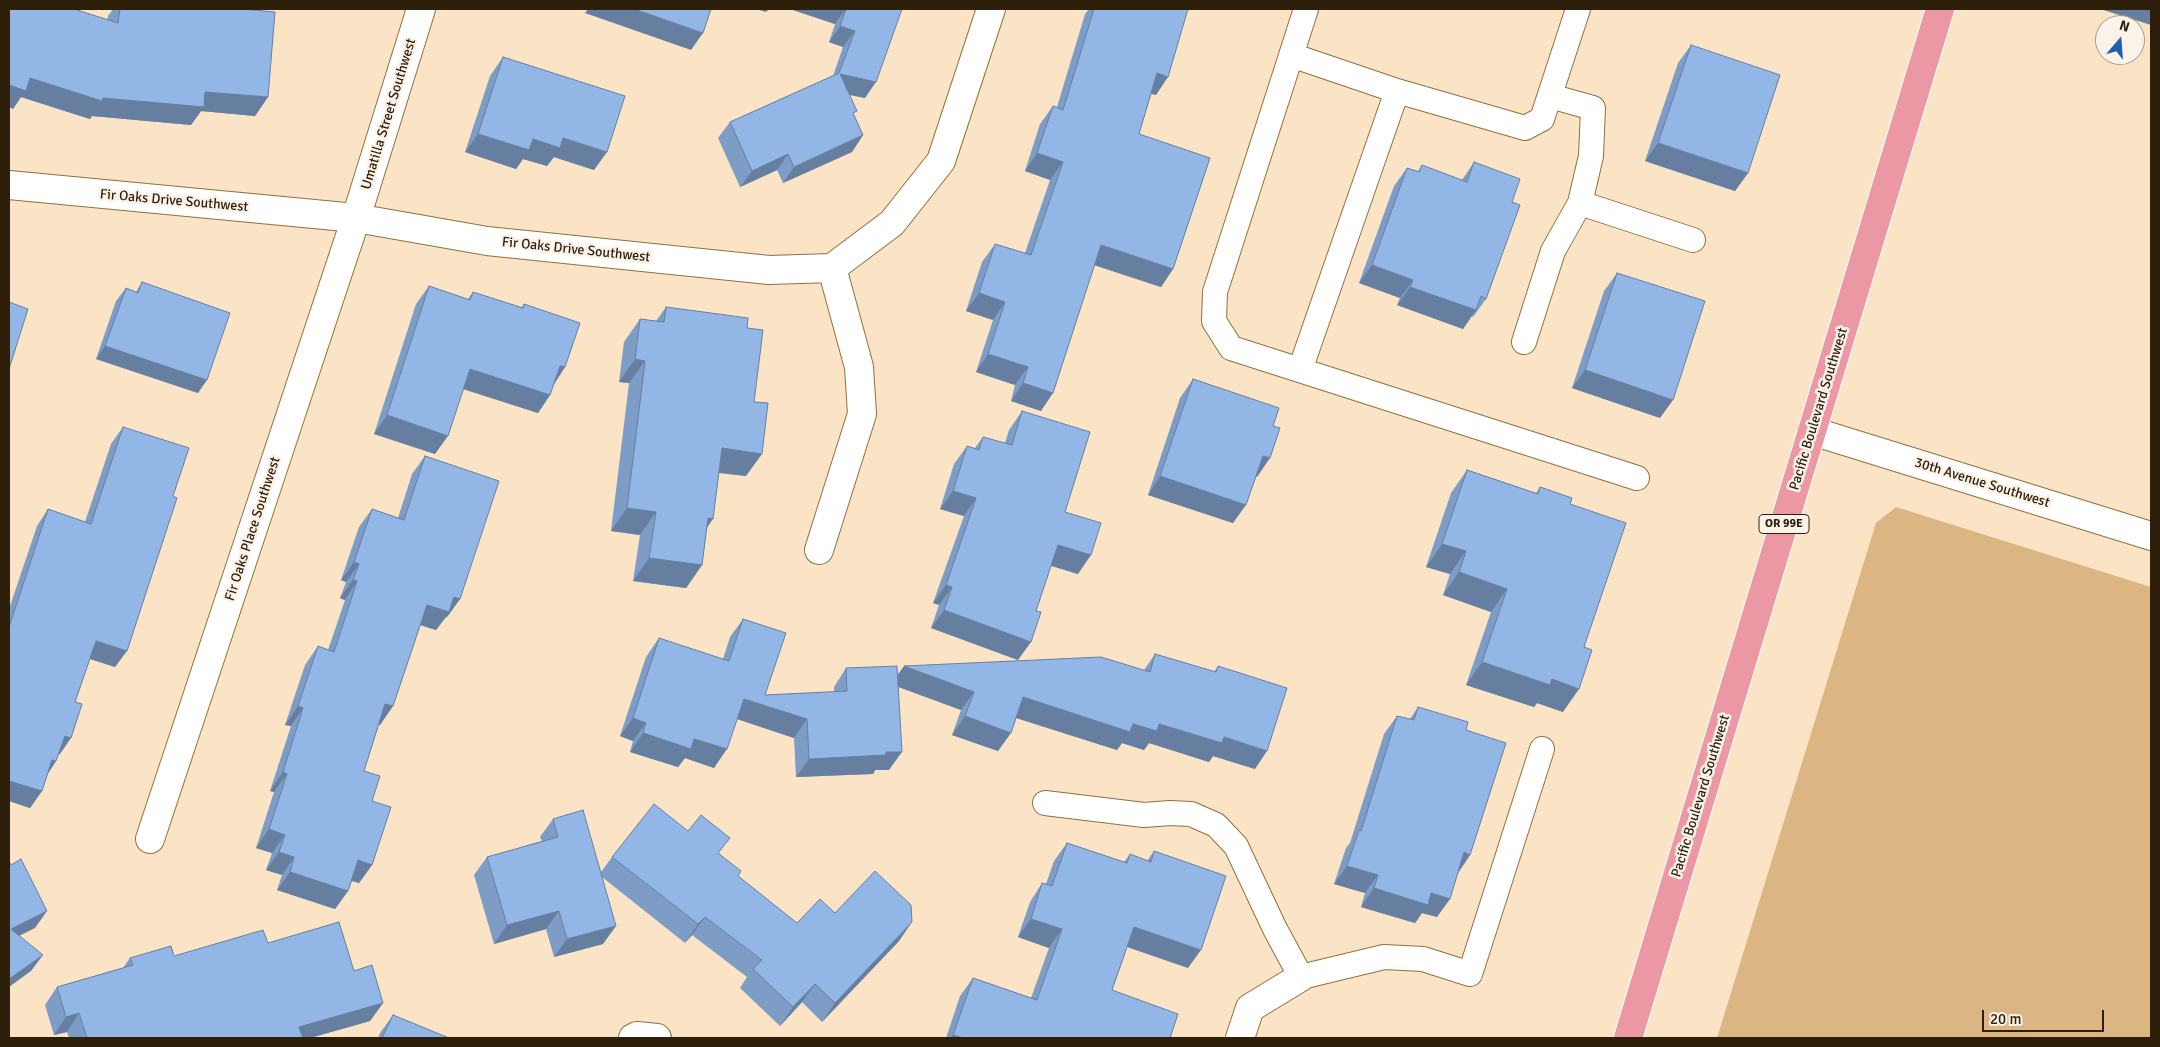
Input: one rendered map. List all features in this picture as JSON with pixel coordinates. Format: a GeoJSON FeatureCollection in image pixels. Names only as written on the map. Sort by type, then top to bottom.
{"type":"FeatureCollection","features":[{"type":"Feature","properties":{"kind":"main road","name":"Pacific Boulevard Southwest"},"geometry":{"type":"LineString","coordinates":[[1628,1038],[1940,9]]}},
{"type":"Feature","properties":{"kind":"street","name":"Umatilla Street Southwest"},"geometry":{"type":"LineString","coordinates":[[356,218],[421,9]]}},
{"type":"Feature","properties":{"kind":"street"},"geometry":{"type":"LineString","coordinates":[[819,550],[862,414],[859,367],[832,268],[892,223],[941,161],[991,9]]}},
{"type":"Feature","properties":{"kind":"street","name":"Fir Oaks Drive Southwest"},"geometry":{"type":"LineString","coordinates":[[9,185],[356,218],[487,241],[769,270],[832,268]]}},
{"type":"Feature","properties":{"kind":"street","name":"Fir Oaks Place Southwest"},"geometry":{"type":"LineString","coordinates":[[150,839],[356,218]]}},
{"type":"Feature","properties":{"kind":"street","name":"30th Avenue Southwest"},"geometry":{"type":"LineString","coordinates":[[1812,431],[2151,536]]}},
{"type":"Feature","properties":{"kind":"street"},"geometry":{"type":"LineString","coordinates":[[1240,1038],[1250,1008],[1301,978]]}},
{"type":"Feature","properties":{"kind":"street"},"geometry":{"type":"LineString","coordinates":[[633,1038],[644,1036],[657,1038]]}},
{"type":"Feature","properties":{"kind":"lane"},"geometry":{"type":"LineString","coordinates":[[1306,9],[1214,292],[1214,321],[1232,348],[1636,478]]}},
{"type":"Feature","properties":{"kind":"lane"},"geometry":{"type":"LineString","coordinates":[[1291,55],[1398,90],[1525,128],[1542,119],[1578,9]]}},
{"type":"Feature","properties":{"kind":"lane"},"geometry":{"type":"LineString","coordinates":[[1300,370],[1398,90]]}},
{"type":"Feature","properties":{"kind":"lane"},"geometry":{"type":"LineString","coordinates":[[1524,342],[1553,251],[1580,203],[1592,156],[1593,108],[1550,96]]}},
{"type":"Feature","properties":{"kind":"lane"},"geometry":{"type":"LineString","coordinates":[[1580,203],[1693,240]]}},
{"type":"Feature","properties":{"kind":"lane"},"geometry":{"type":"LineString","coordinates":[[1045,803],[1144,815],[1191,814],[1216,825],[1236,846],[1275,929],[1301,978],[1384,957],[1423,958],[1470,974],[1542,749]]}},
{"type":"Feature","properties":{"kind":"shaded area"},"geometry":{"type":"Polygon","coordinates":[[[1896,507],[2151,587],[2151,1038],[1717,1038],[1876,523],[1896,507]]]}},
{"type":"Feature","properties":{"kind":"building"},"geometry":{"type":"Polygon","coordinates":[[[9,9],[74,9],[118,23],[120,9],[242,9],[275,12],[268,97],[205,92],[204,107],[103,98],[102,101],[30,78],[26,91],[9,85],[9,9]]]}},
{"type":"Feature","properties":{"kind":"building"},"geometry":{"type":"Polygon","coordinates":[[[634,9],[711,9],[703,33],[634,9]]]}},
{"type":"Feature","properties":{"kind":"building"},"geometry":{"type":"Polygon","coordinates":[[[846,9],[902,9],[876,82],[840,74],[857,111],[853,113],[863,135],[794,167],[788,154],[752,171],[730,122],[839,73],[855,31],[840,26],[846,9]]]}},
{"type":"Feature","properties":{"kind":"building"},"geometry":{"type":"Polygon","coordinates":[[[1094,9],[1188,9],[1168,77],[1157,73],[1139,134],[1210,158],[1173,269],[1101,245],[1053,393],[1023,383],[1028,367],[988,354],[1005,302],[979,293],[995,244],[1031,255],[1063,162],[1037,153],[1053,106],[1063,110],[1094,9]]]}},
{"type":"Feature","properties":{"kind":"building"},"geometry":{"type":"Polygon","coordinates":[[[1691,45],[1780,75],[1748,173],[1658,143],[1691,45]]]}},
{"type":"Feature","properties":{"kind":"building"},"geometry":{"type":"Polygon","coordinates":[[[503,57],[625,96],[607,152],[563,138],[560,148],[533,139],[529,150],[478,134],[503,57]]]}},
{"type":"Feature","properties":{"kind":"building"},"geometry":{"type":"Polygon","coordinates":[[[1474,162],[1520,179],[1512,202],[1520,205],[1486,299],[1481,296],[1476,310],[1410,287],[1413,280],[1372,265],[1407,168],[1419,172],[1422,165],[1467,182],[1474,162]]]}},
{"type":"Feature","properties":{"kind":"building"},"geometry":{"type":"Polygon","coordinates":[[[1617,273],[1705,301],[1673,400],[1585,370],[1617,273]]]}},
{"type":"Feature","properties":{"kind":"building"},"geometry":{"type":"Polygon","coordinates":[[[142,282],[230,313],[207,380],[105,346],[126,288],[138,293],[142,282]]]}},
{"type":"Feature","properties":{"kind":"building"},"geometry":{"type":"Polygon","coordinates":[[[429,286],[470,300],[473,292],[523,308],[524,304],[580,323],[565,367],[560,366],[550,395],[470,369],[448,436],[387,415],[429,286]]]}},
{"type":"Feature","properties":{"kind":"building"},"geometry":{"type":"Polygon","coordinates":[[[9,302],[28,309],[9,369],[9,302]]]}},
{"type":"Feature","properties":{"kind":"building"},"geometry":{"type":"Polygon","coordinates":[[[666,307],[748,318],[747,328],[763,330],[754,402],[768,403],[762,454],[722,448],[713,519],[708,518],[702,565],[649,558],[656,512],[627,508],[645,361],[635,359],[640,319],[664,322],[666,307]]]}},
{"type":"Feature","properties":{"kind":"building"},"geometry":{"type":"Polygon","coordinates":[[[1193,379],[1279,408],[1273,426],[1280,428],[1270,458],[1263,456],[1246,505],[1160,476],[1193,379]]]}},
{"type":"Feature","properties":{"kind":"building"},"geometry":{"type":"Polygon","coordinates":[[[1022,411],[1090,432],[1065,512],[1101,523],[1091,555],[1058,545],[1036,611],[1041,612],[1031,642],[944,610],[952,587],[946,585],[976,498],[953,491],[967,446],[979,450],[983,437],[1012,445],[1022,411]]]}},
{"type":"Feature","properties":{"kind":"building"},"geometry":{"type":"Polygon","coordinates":[[[123,427],[189,448],[173,496],[177,498],[127,651],[96,641],[75,702],[82,704],[71,738],[65,736],[56,761],[52,760],[42,791],[9,781],[9,627],[48,509],[91,524],[123,427]]]}},
{"type":"Feature","properties":{"kind":"building"},"geometry":{"type":"Polygon","coordinates":[[[425,456],[499,481],[460,599],[454,597],[449,612],[427,605],[393,706],[385,704],[364,771],[380,776],[372,801],[391,807],[372,865],[358,860],[348,891],[290,872],[294,857],[279,852],[285,835],[269,829],[287,774],[283,772],[303,708],[298,706],[318,646],[334,652],[357,581],[353,580],[359,564],[354,562],[372,509],[404,520],[425,456]]]}},
{"type":"Feature","properties":{"kind":"building"},"geometry":{"type":"Polygon","coordinates":[[[1467,470],[1538,494],[1540,487],[1572,498],[1570,504],[1626,523],[1584,647],[1592,650],[1579,689],[1552,679],[1550,685],[1482,662],[1507,589],[1459,572],[1466,551],[1442,544],[1467,470]]]}},
{"type":"Feature","properties":{"kind":"building"},"geometry":{"type":"Polygon","coordinates":[[[743,619],[786,633],[765,695],[847,691],[846,668],[897,666],[902,752],[886,752],[886,755],[809,759],[807,719],[744,699],[727,749],[694,739],[691,749],[643,733],[646,723],[633,718],[659,638],[729,661],[743,619]]]}},
{"type":"Feature","properties":{"kind":"building"},"geometry":{"type":"Polygon","coordinates":[[[1155,654],[1216,672],[1218,666],[1287,688],[1267,751],[1224,737],[1222,743],[1159,724],[1157,731],[1133,724],[1130,732],[1023,697],[1011,733],[965,716],[974,692],[904,666],[1101,657],[1150,672],[1155,654]]]}},
{"type":"Feature","properties":{"kind":"building"},"geometry":{"type":"Polygon","coordinates":[[[1418,707],[1468,722],[1466,730],[1506,743],[1470,855],[1464,852],[1450,899],[1431,893],[1428,905],[1374,888],[1378,875],[1347,866],[1359,830],[1361,831],[1397,716],[1414,720],[1418,707]]]}},
{"type":"Feature","properties":{"kind":"building"},"geometry":{"type":"Polygon","coordinates":[[[654,804],[688,831],[701,815],[730,838],[718,853],[741,871],[738,876],[797,923],[820,899],[835,913],[875,871],[911,905],[912,922],[835,1003],[815,984],[793,1007],[753,969],[762,960],[705,917],[698,924],[612,857],[654,804]]]}},
{"type":"Feature","properties":{"kind":"building"},"geometry":{"type":"Polygon","coordinates":[[[583,810],[616,926],[567,939],[559,911],[507,925],[487,857],[558,837],[553,819],[583,810]]]}},
{"type":"Feature","properties":{"kind":"building"},"geometry":{"type":"Polygon","coordinates":[[[1067,843],[1127,863],[1130,854],[1151,862],[1154,851],[1226,876],[1201,950],[1134,927],[1112,990],[1178,1014],[1170,1038],[963,1038],[953,1035],[973,978],[1037,1000],[1062,929],[1031,919],[1042,883],[1052,886],[1067,843]]]}},
{"type":"Feature","properties":{"kind":"building"},"geometry":{"type":"Polygon","coordinates":[[[21,859],[47,911],[11,929],[43,955],[9,979],[9,861],[11,865],[21,859]]]}},
{"type":"Feature","properties":{"kind":"building"},"geometry":{"type":"Polygon","coordinates":[[[339,922],[354,971],[372,965],[383,1003],[299,1027],[303,1038],[87,1038],[79,1013],[66,1017],[57,987],[133,965],[130,958],[171,946],[174,956],[263,930],[268,943],[339,922]]]}},
{"type":"Feature","properties":{"kind":"building"},"geometry":{"type":"Polygon","coordinates":[[[393,1015],[449,1038],[382,1038],[393,1015]]]}}]}
